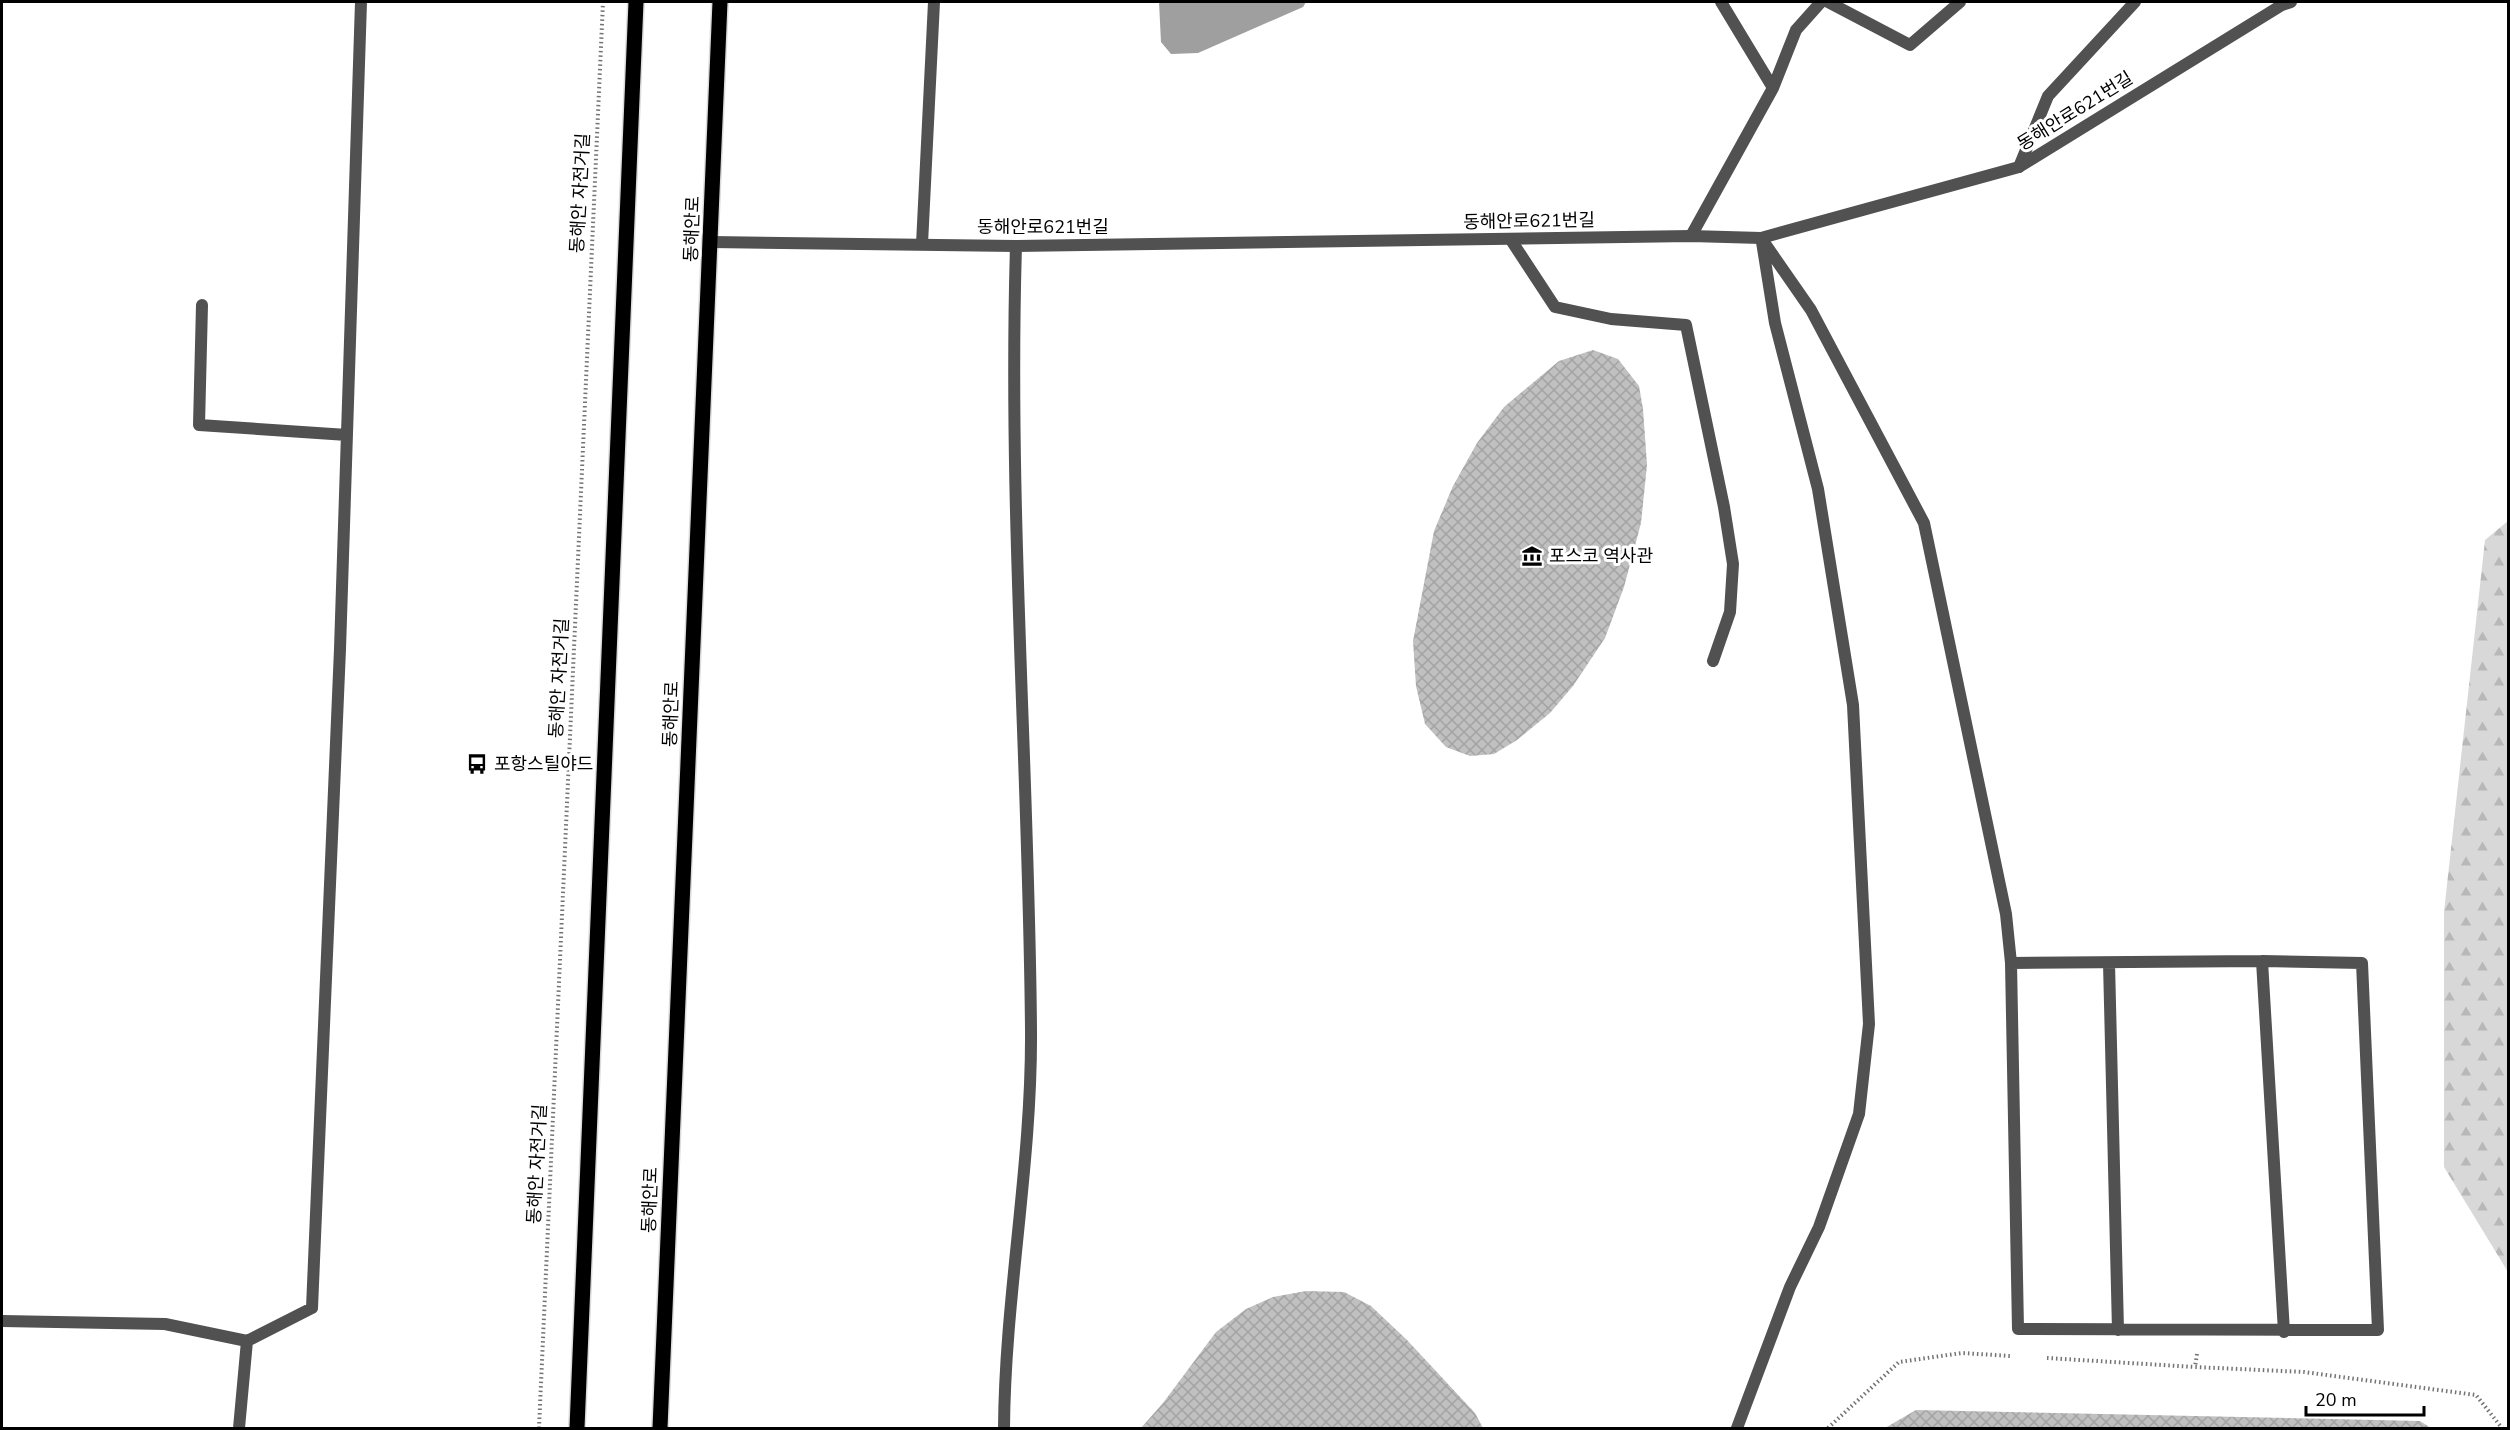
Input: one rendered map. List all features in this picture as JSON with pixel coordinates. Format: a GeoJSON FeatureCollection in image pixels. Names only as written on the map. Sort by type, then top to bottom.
{"type":"FeatureCollection","features":[{"type":"Feature","properties":{"kind":"main road"},"geometry":{"type":"LineString","coordinates":[[577,1428],[636,2]]}},
{"type":"Feature","properties":{"kind":"main road","name":"동해안로"},"geometry":{"type":"LineString","coordinates":[[660,1428],[720,2]]}},
{"type":"Feature","properties":{"kind":"street"},"geometry":{"type":"LineString","coordinates":[[2,1321],[165,1324],[247,1341],[312,1308],[339,673],[361,2]]}},
{"type":"Feature","properties":{"kind":"street"},"geometry":{"type":"LineString","coordinates":[[922,244],[934,2]]}},
{"type":"Feature","properties":{"kind":"street"},"geometry":{"type":"LineString","coordinates":[[1721,2],[1773,88]]}},
{"type":"Feature","properties":{"kind":"street"},"geometry":{"type":"LineString","coordinates":[[1691,236],[1773,88],[1796,30],[1821,2]]}},
{"type":"Feature","properties":{"kind":"street"},"geometry":{"type":"LineString","coordinates":[[1828,2],[1910,45],[1960,2]]}},
{"type":"Feature","properties":{"kind":"street"},"geometry":{"type":"LineString","coordinates":[[2019,166],[2048,96],[2135,2]]}},
{"type":"Feature","properties":{"kind":"street","name":"동해안로621번길"},"geometry":{"type":"LineString","coordinates":[[711,242],[1016,246],[1691,236],[1761,238],[2019,166],[2272,11],[2291,2]]}},
{"type":"Feature","properties":{"kind":"street"},"geometry":{"type":"LineString","coordinates":[[1761,238],[1811,310],[1924,524],[2006,915],[2011,963],[2018,1329],[2284,1332],[2378,1330],[2362,963],[2262,961],[2011,963]]}},
{"type":"Feature","properties":{"kind":"street"},"geometry":{"type":"LineString","coordinates":[[1737,1428],[1790,1287],[1819,1227],[1859,1114],[1869,1024],[1853,705],[1818,489],[1775,323],[1761,238]]}},
{"type":"Feature","properties":{"kind":"street"},"geometry":{"type":"LineString","coordinates":[[1511,240],[1555,308],[1611,319],[1686,325],[1733,564],[1730,612],[1713,661]]}},
{"type":"Feature","properties":{"kind":"street"},"geometry":{"type":"LineString","coordinates":[[1004,1428],[1004,1376],[1026,1165],[1031,1034],[1013,419],[1016,246]]}},
{"type":"Feature","properties":{"kind":"street"},"geometry":{"type":"LineString","coordinates":[[202,305],[199,425],[347,435]]}},
{"type":"Feature","properties":{"kind":"street"},"geometry":{"type":"LineString","coordinates":[[2262,961],[2284,1332]]}},
{"type":"Feature","properties":{"kind":"street"},"geometry":{"type":"LineString","coordinates":[[2109,963],[2118,1330]]}},
{"type":"Feature","properties":{"kind":"street"},"geometry":{"type":"LineString","coordinates":[[239,1428],[247,1341]]}},
{"type":"Feature","properties":{"kind":"path","name":"동해안 자전거길"},"geometry":{"type":"LineString","coordinates":[[539,1428],[603,2]]}},
{"type":"Feature","properties":{"kind":"path"},"geometry":{"type":"LineString","coordinates":[[2195,1367],[2200,1331]]}},
{"type":"Feature","properties":{"kind":"path"},"geometry":{"type":"LineString","coordinates":[[1828,1428],[1899,1362],[1962,1353],[2020,1357]]}},
{"type":"Feature","properties":{"kind":"path"},"geometry":{"type":"LineString","coordinates":[[2044,1358],[2304,1372],[2476,1395],[2502,1428]]}},
{"type":"Feature","properties":{"kind":"green space"},"geometry":{"type":"Polygon","coordinates":[[[2508,521],[2508,1272],[2444,1167],[2444,912],[2485,540],[2508,521]]]}},
{"type":"Feature","properties":{"kind":"shaded area"},"geometry":{"type":"Polygon","coordinates":[[[1159,2],[1306,2],[1303,7],[1198,53],[1171,54],[1161,42],[1159,2]]]}},
{"type":"Feature","properties":{"kind":"building"},"geometry":{"type":"Polygon","coordinates":[[[1593,350],[1618,359],[1639,386],[1643,409],[1647,465],[1641,523],[1624,587],[1605,638],[1573,686],[1550,713],[1517,740],[1494,754],[1470,756],[1446,747],[1425,724],[1416,686],[1413,641],[1434,531],[1453,486],[1477,443],[1504,407],[1559,361],[1593,350]]]}},
{"type":"Feature","properties":{"kind":"building"},"geometry":{"type":"Polygon","coordinates":[[[1306,1291],[1344,1292],[1371,1306],[1407,1340],[1475,1413],[1483,1428],[1141,1428],[1163,1403],[1216,1332],[1246,1309],[1273,1297],[1306,1291]]]}},
{"type":"Feature","properties":{"kind":"building"},"geometry":{"type":"Polygon","coordinates":[[[1916,1410],[2420,1421],[2431,1428],[1885,1428],[1916,1410]]]}},
{"type":"Feature","properties":{"kind":"place","name":"포스코 역사관"},"geometry":{"type":"Point","coordinates":[1532,556]}},
{"type":"Feature","properties":{"kind":"place","name":"포항스틸야드"},"geometry":{"type":"Point","coordinates":[477,764]}}]}
